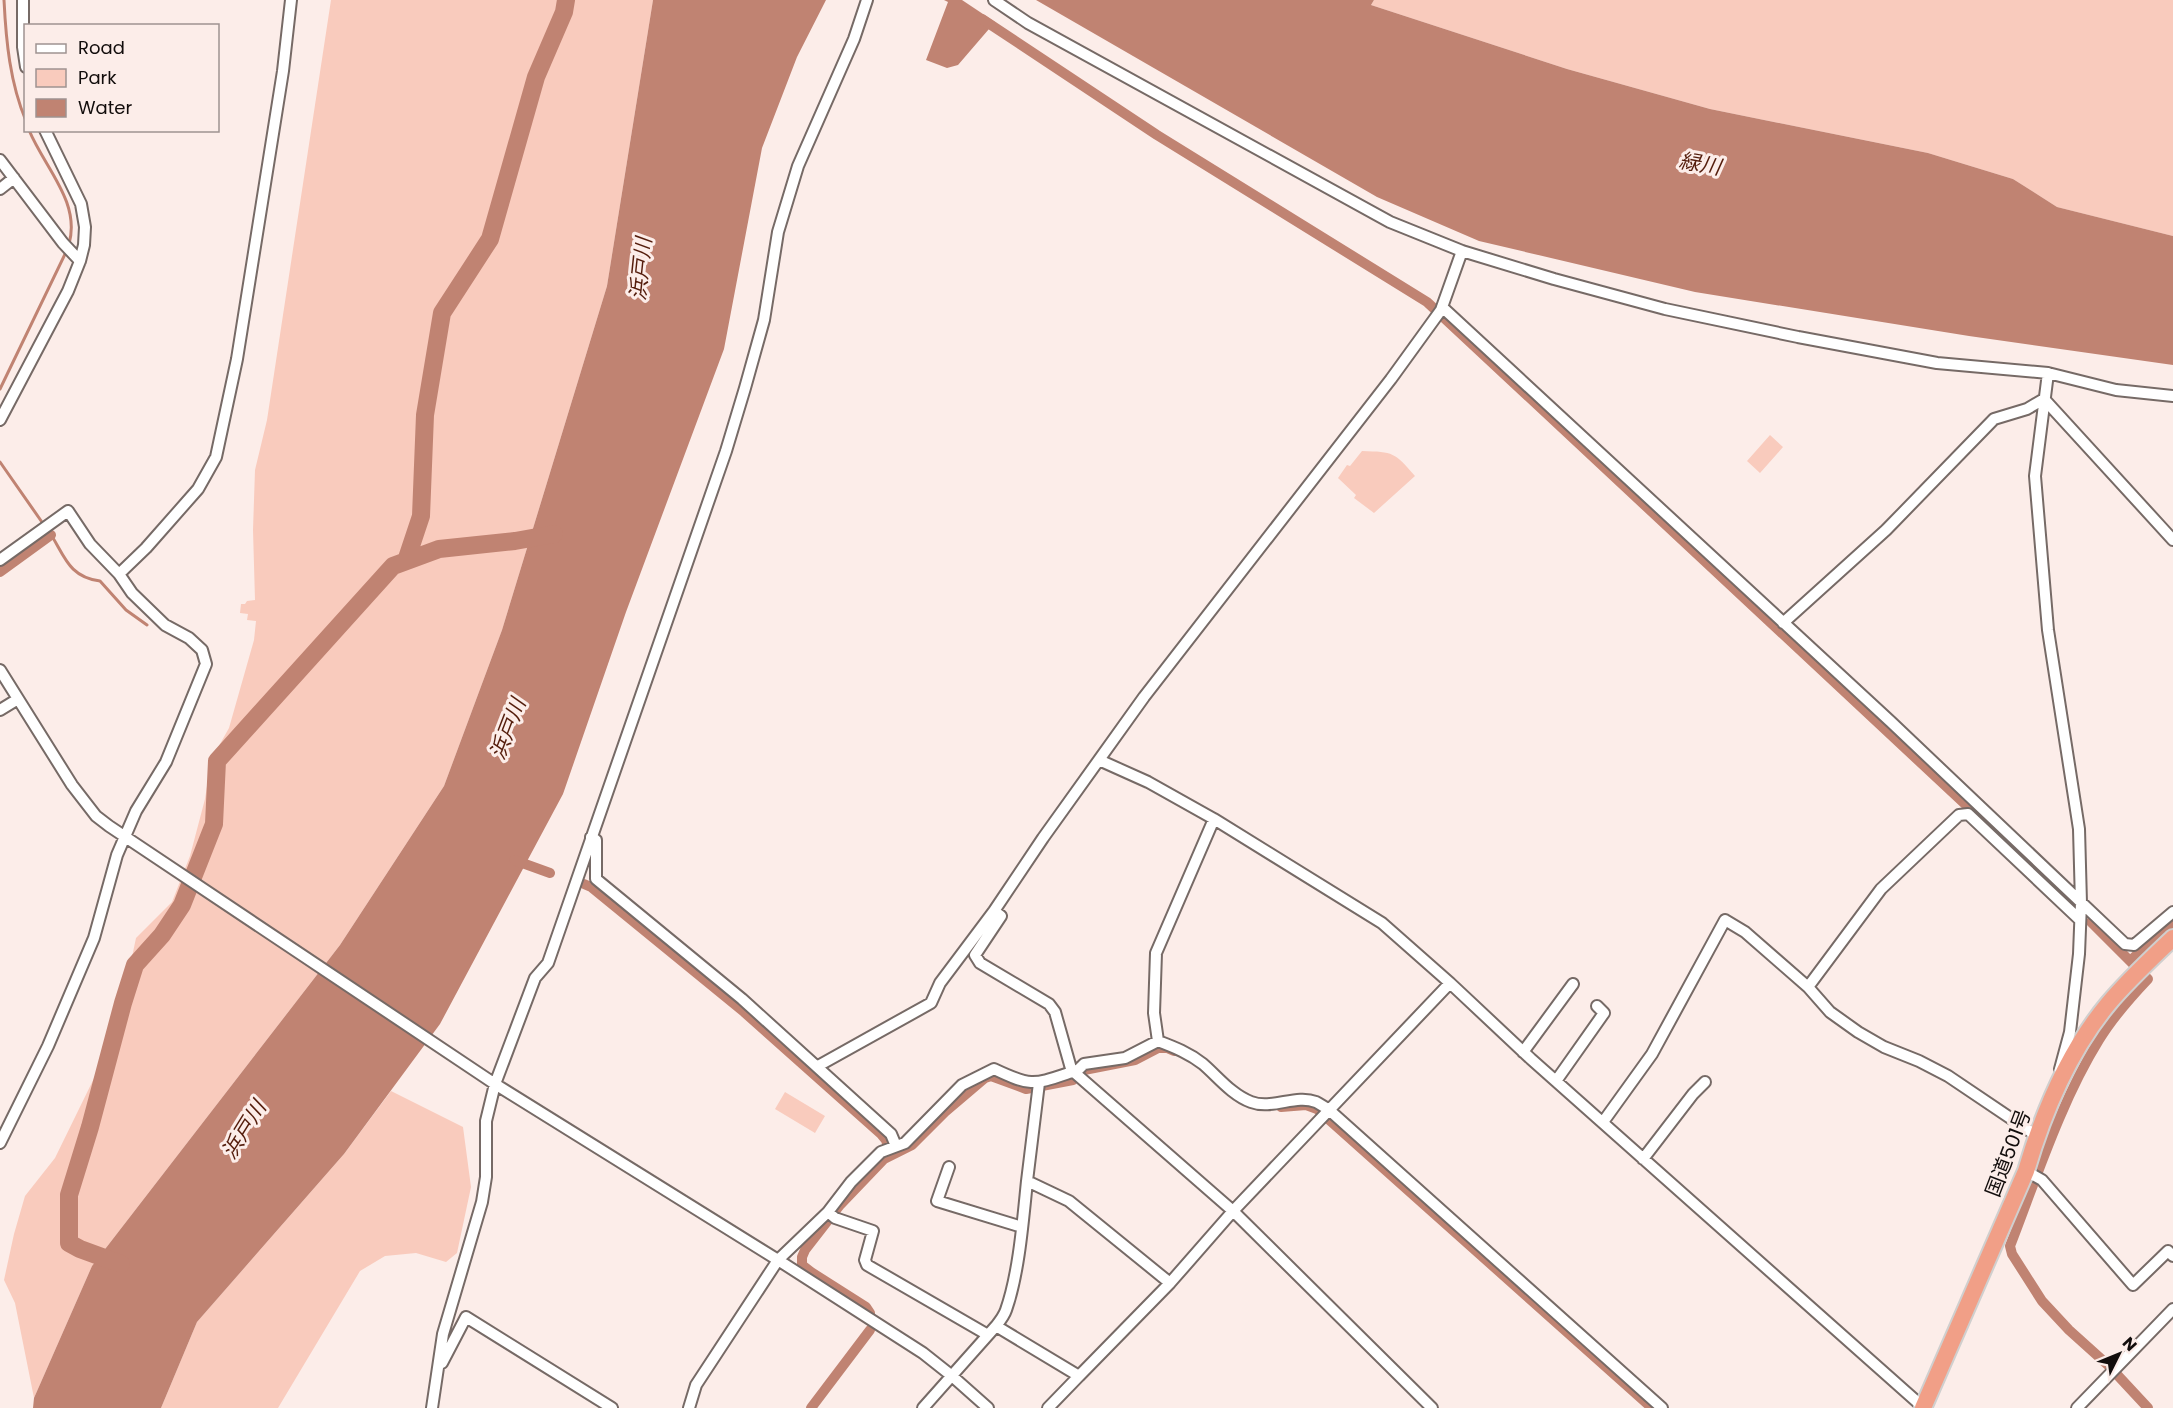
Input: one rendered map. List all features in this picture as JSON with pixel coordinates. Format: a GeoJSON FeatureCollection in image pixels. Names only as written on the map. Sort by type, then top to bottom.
{"type":"FeatureCollection","features":[{"type":"Feature","properties":{"kind":"highway","name":"国道501号"},"geometry":{"type":"LineString","coordinates":[[1923,1408],[2033,1175],[2037,1136],[2052,1099],[2080,1043],[2108,1004],[2173,938]]}},
{"type":"Feature","properties":{"kind":"street"},"geometry":{"type":"LineString","coordinates":[[23,0],[24,54]]}},
{"type":"Feature","properties":{"kind":"street"},"geometry":{"type":"LineString","coordinates":[[119,574],[146,548],[198,489],[216,457],[237,359],[283,71],[291,0]]}},
{"type":"Feature","properties":{"kind":"street"},"geometry":{"type":"LineString","coordinates":[[432,1408],[444,1334],[482,1202],[486,1177],[486,1120],[495,1083],[535,978],[548,963],[722,462],[764,320],[778,232],[798,166],[854,39],[867,0]]}},
{"type":"Feature","properties":{"kind":"street"},"geometry":{"type":"LineString","coordinates":[[994,0],[1028,23],[1390,222],[1462,250],[1554,279],[1665,309],[1787,335],[1937,363],[2048,373],[2116,390],[2173,396]]}},
{"type":"Feature","properties":{"kind":"street"},"geometry":{"type":"LineString","coordinates":[[0,420],[68,291],[80,261],[85,236],[81,204],[46,132]]}},
{"type":"Feature","properties":{"kind":"street"},"geometry":{"type":"LineString","coordinates":[[0,160],[80,261]]}},
{"type":"Feature","properties":{"kind":"street"},"geometry":{"type":"LineString","coordinates":[[0,189],[14,178]]}},
{"type":"Feature","properties":{"kind":"street"},"geometry":{"type":"LineString","coordinates":[[818,1066],[928,1006],[940,982],[994,911],[1099,760],[1176,656],[1391,379],[1439,311],[1462,250]]}},
{"type":"Feature","properties":{"kind":"street"},"geometry":{"type":"LineString","coordinates":[[1439,311],[1891,722],[2125,944],[2134,945],[2173,912]]}},
{"type":"Feature","properties":{"kind":"street"},"geometry":{"type":"LineString","coordinates":[[2048,373],[2035,476],[2048,630],[2079,829],[2081,903],[2079,954],[2070,1032],[2052,1099]]}},
{"type":"Feature","properties":{"kind":"street"},"geometry":{"type":"LineString","coordinates":[[1783,623],[1886,530],[1994,419],[2027,409],[2044,399]]}},
{"type":"Feature","properties":{"kind":"street"},"geometry":{"type":"LineString","coordinates":[[2044,399],[2173,540]]}},
{"type":"Feature","properties":{"kind":"street"},"geometry":{"type":"LineString","coordinates":[[0,560],[68,511],[90,544],[119,574],[132,593],[165,625],[189,638],[202,650],[206,664],[166,762],[136,811],[117,855],[94,938],[48,1046],[0,1143]]}},
{"type":"Feature","properties":{"kind":"street"},"geometry":{"type":"LineString","coordinates":[[0,670],[84,802],[96,816],[484,1076],[923,1353],[988,1408]]}},
{"type":"Feature","properties":{"kind":"street"},"geometry":{"type":"LineString","coordinates":[[0,710],[18,699]]}},
{"type":"Feature","properties":{"kind":"street"},"geometry":{"type":"LineString","coordinates":[[1099,760],[1148,782],[1214,819],[1382,923],[1523,1052],[1923,1408]]}},
{"type":"Feature","properties":{"kind":"street"},"geometry":{"type":"LineString","coordinates":[[1808,987],[1881,889],[1959,815],[1968,814],[2079,919]]}},
{"type":"Feature","properties":{"kind":"street"},"geometry":{"type":"LineString","coordinates":[[1158,1041],[1155,1013],[1156,953],[1214,819]]}},
{"type":"Feature","properties":{"kind":"street"},"geometry":{"type":"LineString","coordinates":[[591,837],[596,840],[596,879],[742,999],[818,1066],[891,1134],[891,1148]]}},
{"type":"Feature","properties":{"kind":"street"},"geometry":{"type":"LineString","coordinates":[[994,911],[1001,916],[975,954],[980,963],[1049,1004],[1055,1012],[1074,1073],[1233,1211],[1432,1408]]}},
{"type":"Feature","properties":{"kind":"street"},"geometry":{"type":"LineString","coordinates":[[1603,1122],[1652,1054],[1725,920],[1745,932],[1808,987],[1830,1012],[1869,1039],[1948,1076],[2037,1136]]}},
{"type":"Feature","properties":{"kind":"street"},"geometry":{"type":"LineString","coordinates":[[1048,1408],[1170,1283],[1233,1211],[1450,983]]}},
{"type":"Feature","properties":{"kind":"street"},"geometry":{"type":"LineString","coordinates":[[1523,1052],[1573,984]]}},
{"type":"Feature","properties":{"kind":"street"},"geometry":{"type":"LineString","coordinates":[[1556,1081],[1604,1013],[1597,1006]]}},
{"type":"Feature","properties":{"kind":"street"},"geometry":{"type":"LineString","coordinates":[[689,1408],[696,1385],[778,1260],[832,1215],[850,1182],[881,1152],[905,1143],[962,1084],[994,1069],[1039,1086],[1074,1073],[1084,1064],[1125,1058],[1158,1041],[1183,1050],[1202,1063],[1233,1091],[1251,1102],[1271,1104],[1314,1101],[1662,1408]]}},
{"type":"Feature","properties":{"kind":"street"},"geometry":{"type":"LineString","coordinates":[[1643,1159],[1693,1094],[1705,1082]]}},
{"type":"Feature","properties":{"kind":"street"},"geometry":{"type":"LineString","coordinates":[[923,1408],[1006,1312],[1022,1227],[1039,1086]]}},
{"type":"Feature","properties":{"kind":"street"},"geometry":{"type":"LineString","coordinates":[[951,1173],[937,1201],[1022,1227]]}},
{"type":"Feature","properties":{"kind":"street"},"geometry":{"type":"LineString","coordinates":[[2033,1175],[2133,1284],[2168,1251],[2173,1256]]}},
{"type":"Feature","properties":{"kind":"street"},"geometry":{"type":"LineString","coordinates":[[1027,1181],[1069,1201],[1170,1283]]}},
{"type":"Feature","properties":{"kind":"street"},"geometry":{"type":"LineString","coordinates":[[832,1215],[873,1231],[865,1260],[867,1265],[988,1335]]}},
{"type":"Feature","properties":{"kind":"street"},"geometry":{"type":"LineString","coordinates":[[2078,1408],[2173,1309]]}},
{"type":"Feature","properties":{"kind":"street"},"geometry":{"type":"LineString","coordinates":[[437,1371],[466,1317],[612,1408]]}},
{"type":"Feature","properties":{"kind":"street"},"geometry":{"type":"LineString","coordinates":[[996,1326],[1079,1376]]}},
{"type":"Feature","properties":{"kind":"green space"},"geometry":{"type":"Polygon","coordinates":[[[331,0],[653,0],[607,286],[502,630],[444,786],[340,945],[92,1266],[34,1398],[15,1303],[4,1280],[25,1196],[55,1158],[100,1066],[129,971],[136,938],[172,902],[190,856],[205,799],[211,760],[229,728],[254,640],[256,621],[247,620],[248,614],[240,613],[241,604],[255,600],[253,530],[255,470],[267,420],[331,0]]]}},
{"type":"Feature","properties":{"kind":"green space"},"geometry":{"type":"Polygon","coordinates":[[[1374,0],[2173,0],[2173,236],[2057,207],[2013,179],[1928,153],[1710,109],[1567,69],[1371,5],[1374,0]]]}},
{"type":"Feature","properties":{"kind":"green space"},"geometry":{"type":"Polygon","coordinates":[[[1770,435],[1783,447],[1760,473],[1747,461],[1770,435]]]}},
{"type":"Feature","properties":{"kind":"green space"},"geometry":{"type":"Polygon","coordinates":[[[1362,451],[1393,455],[1415,476],[1374,513],[1354,498],[1356,495],[1338,478],[1347,465],[1350,466],[1362,451]]]}},
{"type":"Feature","properties":{"kind":"green space"},"geometry":{"type":"Polygon","coordinates":[[[391,1091],[463,1127],[471,1187],[457,1253],[446,1262],[416,1253],[385,1256],[360,1271],[278,1408],[161,1408],[197,1322],[344,1154],[391,1091]]]}},
{"type":"Feature","properties":{"kind":"green space"},"geometry":{"type":"Polygon","coordinates":[[[785,1092],[825,1116],[815,1133],[775,1109],[785,1092]]]}},
{"type":"Feature","properties":{"kind":"water","name":"浜戸川"},"geometry":{"type":"Polygon","coordinates":[[[653,0],[826,0],[797,57],[762,148],[724,349],[626,612],[563,794],[440,1024],[344,1154],[197,1322],[161,1408],[33,1408],[34,1398],[92,1266],[340,945],[444,786],[502,630],[607,286],[653,0]]]}},
{"type":"Feature","properties":{"kind":"water"},"geometry":{"type":"Polygon","coordinates":[[[944,0],[962,0],[995,22],[958,65],[947,68],[926,60],[948,2],[944,0]]]}},
{"type":"Feature","properties":{"kind":"water","name":"緑川"},"geometry":{"type":"Polygon","coordinates":[[[1036,0],[1374,0],[1371,5],[1567,69],[1710,109],[1928,153],[2013,179],[2057,207],[2173,236],[2173,365],[1969,336],[1695,292],[1479,241],[1377,197],[1036,0]]]}},
{"type":"Feature","properties":{"kind":"waterway"},"geometry":{"type":"LineString","coordinates":[[4,0],[10,62],[16,92],[24,115]]}},
{"type":"Feature","properties":{"kind":"waterway"},"geometry":{"type":"LineString","coordinates":[[406,561],[421,516],[425,415],[442,313],[490,239],[536,77],[564,12],[566,0]]}},
{"type":"Feature","properties":{"kind":"waterway"},"geometry":{"type":"LineString","coordinates":[[982,19],[1157,135],[1427,302],[2070,902]]}},
{"type":"Feature","properties":{"kind":"waterway"},"geometry":{"type":"LineString","coordinates":[[30,132],[66,199],[70,214],[69,244]]}},
{"type":"Feature","properties":{"kind":"waterway"},"geometry":{"type":"LineString","coordinates":[[0,389],[67,250]]}},
{"type":"Feature","properties":{"kind":"waterway"},"geometry":{"type":"LineString","coordinates":[[0,462],[44,525]]}},
{"type":"Feature","properties":{"kind":"waterway"},"geometry":{"type":"LineString","coordinates":[[48,530],[73,569],[80,575],[100,581],[126,610],[147,625]]}},
{"type":"Feature","properties":{"kind":"waterway"},"geometry":{"type":"LineString","coordinates":[[121,1264],[69,1243],[69,1195],[135,965],[162,935],[182,905],[214,824],[217,761],[393,566],[439,549],[515,541],[554,534]]}},
{"type":"Feature","properties":{"kind":"waterway"},"geometry":{"type":"LineString","coordinates":[[0,572],[51,535]]}},
{"type":"Feature","properties":{"kind":"waterway"},"geometry":{"type":"LineString","coordinates":[[514,860],[550,873]]}},
{"type":"Feature","properties":{"kind":"waterway"},"geometry":{"type":"LineString","coordinates":[[584,884],[591,887],[744,1012],[881,1134],[886,1140],[890,1155]]}},
{"type":"Feature","properties":{"kind":"waterway"},"geometry":{"type":"LineString","coordinates":[[2091,922],[2148,979],[2110,1023],[2085,1064],[2061,1114],[2010,1246],[2012,1254],[2042,1301],[2069,1330],[2109,1366],[2148,1408]]}},
{"type":"Feature","properties":{"kind":"waterway"},"geometry":{"type":"LineString","coordinates":[[2130,961],[2173,922]]}},
{"type":"Feature","properties":{"kind":"waterway"},"geometry":{"type":"LineString","coordinates":[[1084,1070],[1135,1060],[1158,1048],[1174,1051]]}},
{"type":"Feature","properties":{"kind":"waterway"},"geometry":{"type":"LineString","coordinates":[[870,1313],[866,1307],[802,1265],[805,1250],[840,1205],[884,1159],[912,1145],[945,1112],[985,1078],[991,1076],[1026,1089],[1073,1080]]}},
{"type":"Feature","properties":{"kind":"waterway"},"geometry":{"type":"LineString","coordinates":[[1281,1107],[1306,1105],[1317,1109],[1652,1408]]}},
{"type":"Feature","properties":{"kind":"waterway"},"geometry":{"type":"LineString","coordinates":[[811,1408],[870,1330]]}}]}
